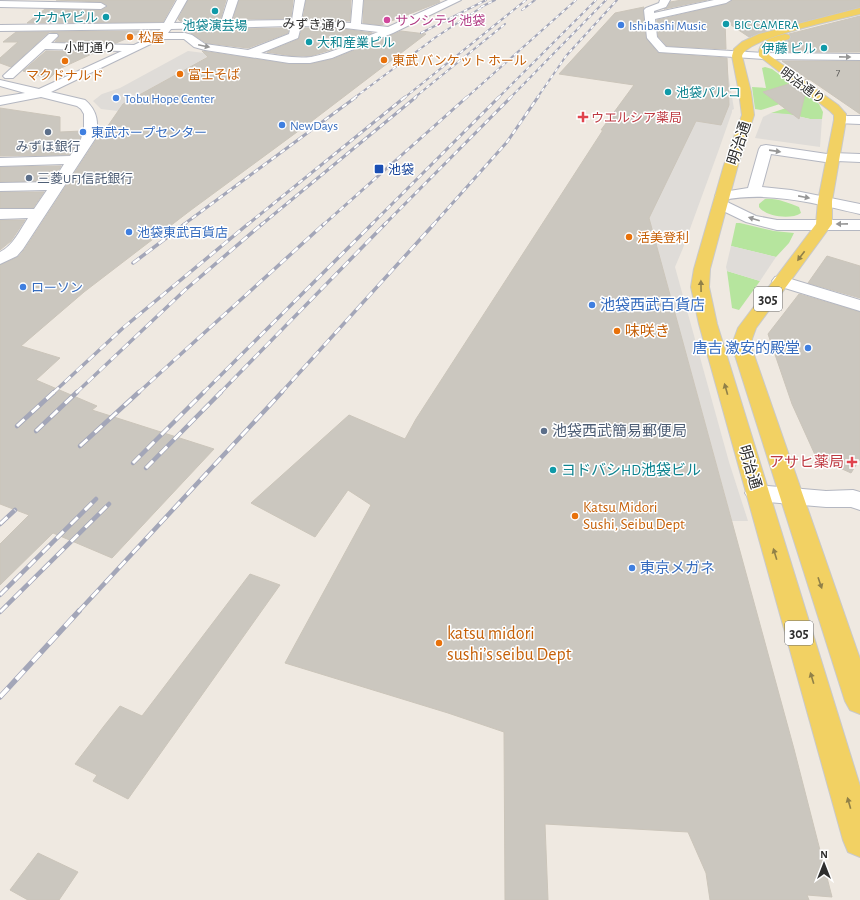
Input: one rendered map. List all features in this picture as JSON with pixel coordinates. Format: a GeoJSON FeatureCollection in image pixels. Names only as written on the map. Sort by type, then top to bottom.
{"type":"FeatureCollection","features":[{"type":"Feature","properties":{"kind":"main road"},"geometry":{"type":"LineString","coordinates":[[737,54],[738,51],[746,44],[756,39],[860,11]]}},
{"type":"Feature","properties":{"kind":"main road"},"geometry":{"type":"LineString","coordinates":[[764,56],[763,52],[765,46],[774,41],[860,17]]}},
{"type":"Feature","properties":{"kind":"main road","name":"305"},"geometry":{"type":"LineString","coordinates":[[737,54],[741,68]]}},
{"type":"Feature","properties":{"kind":"main road","name":"明治通り"},"geometry":{"type":"LineString","coordinates":[[764,56],[834,108],[840,114],[840,120]]}},
{"type":"Feature","properties":{"kind":"main road"},"geometry":{"type":"LineString","coordinates":[[741,68],[751,62],[774,64]]}},
{"type":"Feature","properties":{"kind":"main road","name":"明治通"},"geometry":{"type":"LineString","coordinates":[[741,68],[748,115],[721,200],[702,269],[700,287],[708,324],[860,840]]}},
{"type":"Feature","properties":{"kind":"main road"},"geometry":{"type":"LineString","coordinates":[[824,224],[825,202],[840,120]]}},
{"type":"Feature","properties":{"kind":"main road","name":"明治通"},"geometry":{"type":"LineString","coordinates":[[824,224],[747,328],[743,337],[742,347],[744,357],[860,701]]}},
{"type":"Feature","properties":{"kind":"street"},"geometry":{"type":"LineString","coordinates":[[0,101],[37,94],[154,39],[164,32],[182,0]]}},
{"type":"Feature","properties":{"kind":"street"},"geometry":{"type":"LineString","coordinates":[[225,24],[233,0]]}},
{"type":"Feature","properties":{"kind":"street"},"geometry":{"type":"LineString","coordinates":[[294,36],[300,0]]}},
{"type":"Feature","properties":{"kind":"street"},"geometry":{"type":"LineString","coordinates":[[356,26],[358,0]]}},
{"type":"Feature","properties":{"kind":"street"},"geometry":{"type":"LineString","coordinates":[[154,39],[184,37],[191,39],[195,44],[201,46],[249,54],[290,60],[320,59],[456,0]]}},
{"type":"Feature","properties":{"kind":"street"},"geometry":{"type":"LineString","coordinates":[[649,17],[726,0]]}},
{"type":"Feature","properties":{"kind":"street"},"geometry":{"type":"LineString","coordinates":[[0,4],[104,3]]}},
{"type":"Feature","properties":{"kind":"street"},"geometry":{"type":"LineString","coordinates":[[79,28],[104,3]]}},
{"type":"Feature","properties":{"kind":"street"},"geometry":{"type":"LineString","coordinates":[[686,9],[664,3],[649,10],[652,38],[663,50],[764,56],[860,57]]}},
{"type":"Feature","properties":{"kind":"street","name":"みずき通り"},"geometry":{"type":"LineString","coordinates":[[0,28],[79,28],[296,23],[356,26],[389,30]]}},
{"type":"Feature","properties":{"kind":"street","name":"小町通り"},"geometry":{"type":"LineString","coordinates":[[3,78],[62,28]]}},
{"type":"Feature","properties":{"kind":"street"},"geometry":{"type":"LineString","coordinates":[[265,37],[294,36]]}},
{"type":"Feature","properties":{"kind":"street"},"geometry":{"type":"LineString","coordinates":[[249,54],[294,36]]}},
{"type":"Feature","properties":{"kind":"street","name":"小町通り"},"geometry":{"type":"LineString","coordinates":[[42,46],[137,48]]}},
{"type":"Feature","properties":{"kind":"street"},"geometry":{"type":"LineString","coordinates":[[0,259],[11,253],[17,246],[88,139],[90,133],[89,108],[75,101],[37,94],[3,78]]}},
{"type":"Feature","properties":{"kind":"street"},"geometry":{"type":"LineString","coordinates":[[840,120],[860,120]]}},
{"type":"Feature","properties":{"kind":"street"},"geometry":{"type":"LineString","coordinates":[[754,191],[766,149],[832,158],[860,158]]}},
{"type":"Feature","properties":{"kind":"street"},"geometry":{"type":"LineString","coordinates":[[0,162],[74,160]]}},
{"type":"Feature","properties":{"kind":"street"},"geometry":{"type":"LineString","coordinates":[[0,187],[56,186]]}},
{"type":"Feature","properties":{"kind":"street"},"geometry":{"type":"LineString","coordinates":[[721,200],[754,191],[783,193],[860,209]]}},
{"type":"Feature","properties":{"kind":"street"},"geometry":{"type":"LineString","coordinates":[[721,200],[751,219],[777,225],[860,224]]}},
{"type":"Feature","properties":{"kind":"street"},"geometry":{"type":"LineString","coordinates":[[0,214],[38,213]]}},
{"type":"Feature","properties":{"kind":"street"},"geometry":{"type":"LineString","coordinates":[[782,281],[860,306]]}},
{"type":"Feature","properties":{"kind":"street"},"geometry":{"type":"LineString","coordinates":[[757,493],[826,499],[858,495]]}},
{"type":"Feature","properties":{"kind":"green space"},"geometry":{"type":"Polygon","coordinates":[[[765,67],[772,69],[819,104],[823,112],[822,119],[810,119],[793,115],[771,113],[798,104],[789,101],[761,110],[755,109],[752,87],[766,88],[762,68],[765,67]]]}},
{"type":"Feature","properties":{"kind":"green space"},"geometry":{"type":"Polygon","coordinates":[[[765,199],[787,202],[799,207],[801,213],[785,217],[767,213],[759,207],[759,204],[765,199]]]}},
{"type":"Feature","properties":{"kind":"green space"},"geometry":{"type":"Polygon","coordinates":[[[736,223],[774,231],[794,233],[789,243],[776,257],[731,246],[736,223]]]}},
{"type":"Feature","properties":{"kind":"green space"},"geometry":{"type":"Polygon","coordinates":[[[727,271],[760,281],[739,310],[732,308],[727,271]]]}},
{"type":"Feature","properties":{"kind":"shaded area"},"geometry":{"type":"Polygon","coordinates":[[[188,51],[212,54],[123,104],[118,111],[101,109],[93,101],[102,94],[120,88],[188,51]]]}},
{"type":"Feature","properties":{"kind":"shaded area"},"geometry":{"type":"Polygon","coordinates":[[[704,57],[718,57],[726,61],[734,109],[732,110],[675,267],[729,462],[748,521],[732,521],[649,218],[704,57]]]}},
{"type":"Feature","properties":{"kind":"shaded area"},"geometry":{"type":"Polygon","coordinates":[[[771,113],[788,114],[810,119],[822,119],[820,147],[755,138],[763,117],[771,113]]]}},
{"type":"Feature","properties":{"kind":"shaded area"},"geometry":{"type":"Polygon","coordinates":[[[731,246],[776,257],[760,281],[727,271],[726,267],[731,246]]]}},
{"type":"Feature","properties":{"kind":"building"},"geometry":{"type":"Polygon","coordinates":[[[56,0],[175,0],[163,22],[27,23],[45,9],[101,10],[107,7],[101,2],[56,0]]]}},
{"type":"Feature","properties":{"kind":"building"},"geometry":{"type":"Polygon","coordinates":[[[188,0],[226,0],[220,21],[180,21],[178,19],[188,0]]]}},
{"type":"Feature","properties":{"kind":"building"},"geometry":{"type":"Polygon","coordinates":[[[239,0],[293,0],[291,19],[233,19],[239,0]]]}},
{"type":"Feature","properties":{"kind":"building"},"geometry":{"type":"Polygon","coordinates":[[[306,0],[351,0],[350,21],[303,19],[306,0]]]}},
{"type":"Feature","properties":{"kind":"building"},"geometry":{"type":"Polygon","coordinates":[[[364,0],[439,0],[440,2],[381,25],[363,23],[364,0]]]}},
{"type":"Feature","properties":{"kind":"building"},"geometry":{"type":"Polygon","coordinates":[[[682,0],[707,0],[664,9],[667,8],[670,2],[682,0]]]}},
{"type":"Feature","properties":{"kind":"building"},"geometry":{"type":"Polygon","coordinates":[[[732,0],[860,0],[860,7],[759,33],[749,37],[725,21],[726,49],[667,46],[658,36],[657,20],[726,4],[732,0]]]}},
{"type":"Feature","properties":{"kind":"building","name":"ヨドバシHD池袋ビル"},"geometry":{"type":"Polygon","coordinates":[[[644,7],[646,38],[658,53],[727,58],[729,105],[721,125],[696,121],[649,218],[794,749],[832,897],[807,895],[809,900],[710,900],[706,873],[688,832],[545,824],[548,900],[505,900],[504,732],[448,713],[285,663],[371,505],[348,490],[315,537],[251,503],[349,415],[405,439],[416,419],[603,130],[601,130],[634,85],[559,74],[615,13],[644,7]]]}},
{"type":"Feature","properties":{"kind":"building"},"geometry":{"type":"Polygon","coordinates":[[[860,16],[860,52],[771,52],[771,49],[778,44],[790,40],[791,36],[789,34],[860,16]]]}},
{"type":"Feature","properties":{"kind":"building"},"geometry":{"type":"Polygon","coordinates":[[[289,28],[288,33],[248,48],[206,43],[186,30],[289,28]]]}},
{"type":"Feature","properties":{"kind":"building","name":"大和産業ビル"},"geometry":{"type":"Polygon","coordinates":[[[302,28],[337,28],[372,33],[336,48],[311,56],[293,56],[267,52],[299,39],[302,28]]]}},
{"type":"Feature","properties":{"kind":"building"},"geometry":{"type":"Polygon","coordinates":[[[145,31],[116,43],[55,42],[59,36],[58,33],[49,32],[11,67],[0,63],[0,58],[18,42],[3,42],[16,32],[145,31]]]}},
{"type":"Feature","properties":{"kind":"building"},"geometry":{"type":"Polygon","coordinates":[[[401,31],[426,34],[84,292],[21,346],[60,358],[36,380],[97,406],[92,410],[214,449],[112,558],[53,533],[0,585],[0,544],[29,515],[0,504],[0,265],[18,257],[24,250],[96,140],[98,131],[105,130],[123,104],[208,57],[202,51],[289,64],[310,64],[333,59],[401,31]]]}},
{"type":"Feature","properties":{"kind":"building"},"geometry":{"type":"Polygon","coordinates":[[[46,51],[96,52],[59,69],[49,79],[23,71],[46,51]]]}},
{"type":"Feature","properties":{"kind":"building"},"geometry":{"type":"Polygon","coordinates":[[[782,61],[860,61],[860,114],[809,79],[808,82],[805,79],[808,79],[782,61]]]}},
{"type":"Feature","properties":{"kind":"building"},"geometry":{"type":"Polygon","coordinates":[[[792,83],[805,94],[799,119],[763,92],[792,83]]]}},
{"type":"Feature","properties":{"kind":"building"},"geometry":{"type":"Polygon","coordinates":[[[0,108],[60,117],[60,132],[82,131],[80,138],[69,155],[0,156],[0,108]]]}},
{"type":"Feature","properties":{"kind":"building"},"geometry":{"type":"Polygon","coordinates":[[[61,166],[52,181],[0,182],[0,167],[61,166]]]}},
{"type":"Feature","properties":{"kind":"building"},"geometry":{"type":"Polygon","coordinates":[[[0,192],[44,192],[33,208],[0,208],[0,192]]]}},
{"type":"Feature","properties":{"kind":"building"},"geometry":{"type":"Polygon","coordinates":[[[0,220],[25,220],[11,241],[0,250],[0,220]]]}},
{"type":"Feature","properties":{"kind":"building"},"geometry":{"type":"Polygon","coordinates":[[[827,256],[860,266],[860,298],[808,283],[827,256]]]}},
{"type":"Feature","properties":{"kind":"building"},"geometry":{"type":"Polygon","coordinates":[[[799,294],[860,312],[860,459],[851,473],[816,457],[792,404],[768,334],[799,294]]]}},
{"type":"Feature","properties":{"kind":"building"},"geometry":{"type":"Polygon","coordinates":[[[250,574],[280,585],[128,799],[93,781],[97,775],[75,764],[120,706],[142,716],[250,574]]]}},
{"type":"Feature","properties":{"kind":"building"},"geometry":{"type":"Polygon","coordinates":[[[38,853],[78,872],[59,900],[28,900],[10,890],[38,853]]]}},
{"type":"Feature","properties":{"kind":"railway"},"geometry":{"type":"LineString","coordinates":[[421,33],[486,0]]}},
{"type":"Feature","properties":{"kind":"railway"},"geometry":{"type":"LineString","coordinates":[[481,7],[495,0]]}},
{"type":"Feature","properties":{"kind":"railway"},"geometry":{"type":"LineString","coordinates":[[404,98],[526,0]]}},
{"type":"Feature","properties":{"kind":"railway"},"geometry":{"type":"LineString","coordinates":[[522,10],[535,0]]}},
{"type":"Feature","properties":{"kind":"railway"},"geometry":{"type":"LineString","coordinates":[[466,98],[576,0]]}},
{"type":"Feature","properties":{"kind":"railway"},"geometry":{"type":"LineString","coordinates":[[133,463],[596,0]]}},
{"type":"Feature","properties":{"kind":"railway"},"geometry":{"type":"LineString","coordinates":[[510,98],[606,0]]}},
{"type":"Feature","properties":{"kind":"railway"},"geometry":{"type":"LineString","coordinates":[[537,98],[566,56],[617,0]]}},
{"type":"Feature","properties":{"kind":"railway"},"geometry":{"type":"LineString","coordinates":[[354,98],[436,37],[482,7]]}},
{"type":"Feature","properties":{"kind":"railway"},"geometry":{"type":"LineString","coordinates":[[414,98],[505,24]]}},
{"type":"Feature","properties":{"kind":"railway"},"geometry":{"type":"LineString","coordinates":[[183,225],[356,97]]}},
{"type":"Feature","properties":{"kind":"railway"},"geometry":{"type":"LineString","coordinates":[[247,225],[405,97]]}},
{"type":"Feature","properties":{"kind":"railway"},"geometry":{"type":"LineString","coordinates":[[261,225],[416,97]]}},
{"type":"Feature","properties":{"kind":"railway"},"geometry":{"type":"LineString","coordinates":[[323,225],[467,97]]}},
{"type":"Feature","properties":{"kind":"railway"},"geometry":{"type":"LineString","coordinates":[[384,225],[511,97]]}},
{"type":"Feature","properties":{"kind":"railway"},"geometry":{"type":"LineString","coordinates":[[433,225],[507,142],[538,97]]}},
{"type":"Feature","properties":{"kind":"railway"},"geometry":{"type":"LineString","coordinates":[[133,263],[185,224]]}},
{"type":"Feature","properties":{"kind":"railway"},"geometry":{"type":"LineString","coordinates":[[53,393],[123,328],[248,224]]}},
{"type":"Feature","properties":{"kind":"railway"},"geometry":{"type":"LineString","coordinates":[[76,393],[185,290],[262,224]]}},
{"type":"Feature","properties":{"kind":"railway"},"geometry":{"type":"LineString","coordinates":[[138,393],[324,224]]}},
{"type":"Feature","properties":{"kind":"railway"},"geometry":{"type":"LineString","coordinates":[[220,393],[385,224]]}},
{"type":"Feature","properties":{"kind":"railway"},"geometry":{"type":"LineString","coordinates":[[281,393],[434,224]]}},
{"type":"Feature","properties":{"kind":"railway"},"geometry":{"type":"LineString","coordinates":[[17,426],[54,392]]}},
{"type":"Feature","properties":{"kind":"railway"},"geometry":{"type":"LineString","coordinates":[[36,431],[77,392]]}},
{"type":"Feature","properties":{"kind":"railway"},"geometry":{"type":"LineString","coordinates":[[80,446],[139,392]]}},
{"type":"Feature","properties":{"kind":"railway"},"geometry":{"type":"LineString","coordinates":[[146,468],[221,392]]}},
{"type":"Feature","properties":{"kind":"railway"},"geometry":{"type":"LineString","coordinates":[[78,612],[282,392]]}},
{"type":"Feature","properties":{"kind":"railway"},"geometry":{"type":"LineString","coordinates":[[0,595],[96,499]]}},
{"type":"Feature","properties":{"kind":"railway"},"geometry":{"type":"LineString","coordinates":[[0,612],[109,504]]}},
{"type":"Feature","properties":{"kind":"railway"},"geometry":{"type":"LineString","coordinates":[[0,524],[15,510]]}},
{"type":"Feature","properties":{"kind":"railway"},"geometry":{"type":"LineString","coordinates":[[0,697],[79,611]]}},
{"type":"Feature","properties":{"kind":"place","name":"池袋演芸場"},"geometry":{"type":"Point","coordinates":[215,11]}},
{"type":"Feature","properties":{"kind":"place","name":"ナカヤビル"},"geometry":{"type":"Point","coordinates":[106,17]}},
{"type":"Feature","properties":{"kind":"place","name":"サンシティ池袋"},"geometry":{"type":"Point","coordinates":[387,20]}},
{"type":"Feature","properties":{"kind":"place","name":"BIC CAMERA"},"geometry":{"type":"Point","coordinates":[726,24]}},
{"type":"Feature","properties":{"kind":"place","name":"Ishibashi Music"},"geometry":{"type":"Point","coordinates":[621,25]}},
{"type":"Feature","properties":{"kind":"place","name":"松屋"},"geometry":{"type":"Point","coordinates":[130,37]}},
{"type":"Feature","properties":{"kind":"place","name":"大和産業ビル"},"geometry":{"type":"Point","coordinates":[309,42]}},
{"type":"Feature","properties":{"kind":"place","name":"伊藤 ビル"},"geometry":{"type":"Point","coordinates":[824,48]}},
{"type":"Feature","properties":{"kind":"place","name":"東武 バンケット ホール"},"geometry":{"type":"Point","coordinates":[384,60]}},
{"type":"Feature","properties":{"kind":"place","name":"マクドナルド"},"geometry":{"type":"Point","coordinates":[65,61]}},
{"type":"Feature","properties":{"kind":"place","name":"富士そば"},"geometry":{"type":"Point","coordinates":[180,74]}},
{"type":"Feature","properties":{"kind":"place","name":"池袋パルコ"},"geometry":{"type":"Point","coordinates":[668,92]}},
{"type":"Feature","properties":{"kind":"place","name":"Tobu Hope Center"},"geometry":{"type":"Point","coordinates":[116,98]}},
{"type":"Feature","properties":{"kind":"place","name":"ウエルシア薬局"},"geometry":{"type":"Point","coordinates":[583,117]}},
{"type":"Feature","properties":{"kind":"place","name":"NewDays"},"geometry":{"type":"Point","coordinates":[282,125]}},
{"type":"Feature","properties":{"kind":"place","name":"みずほ銀行"},"geometry":{"type":"Point","coordinates":[48,132]}},
{"type":"Feature","properties":{"kind":"place","name":"東武ホープセンター"},"geometry":{"type":"Point","coordinates":[83,132]}},
{"type":"Feature","properties":{"kind":"place","name":"池袋"},"geometry":{"type":"Point","coordinates":[379,169]}},
{"type":"Feature","properties":{"kind":"place","name":"三菱UFJ信託銀行"},"geometry":{"type":"Point","coordinates":[29,178]}},
{"type":"Feature","properties":{"kind":"place","name":"池袋東武百貨店"},"geometry":{"type":"Point","coordinates":[129,232]}},
{"type":"Feature","properties":{"kind":"place","name":"活美登利"},"geometry":{"type":"Point","coordinates":[629,237]}},
{"type":"Feature","properties":{"kind":"place","name":"ローソン"},"geometry":{"type":"Point","coordinates":[23,287]}},
{"type":"Feature","properties":{"kind":"place","name":"池袋西武百貨店"},"geometry":{"type":"Point","coordinates":[592,305]}},
{"type":"Feature","properties":{"kind":"place","name":"味咲き"},"geometry":{"type":"Point","coordinates":[617,331]}},
{"type":"Feature","properties":{"kind":"place","name":"唐吉 激安的殿堂"},"geometry":{"type":"Point","coordinates":[808,348]}},
{"type":"Feature","properties":{"kind":"place","name":"池袋西武簡易郵便局"},"geometry":{"type":"Point","coordinates":[544,431]}},
{"type":"Feature","properties":{"kind":"place","name":"アサヒ薬局"},"geometry":{"type":"Point","coordinates":[852,462]}},
{"type":"Feature","properties":{"kind":"place","name":"ヨドバシHD池袋ビル"},"geometry":{"type":"Point","coordinates":[553,470]}},
{"type":"Feature","properties":{"kind":"place","name":"Katsu Midori Sushi, Seibu Dept"},"geometry":{"type":"Point","coordinates":[575,516]}},
{"type":"Feature","properties":{"kind":"place","name":"東京メガネ"},"geometry":{"type":"Point","coordinates":[632,568]}},
{"type":"Feature","properties":{"kind":"place","name":"katsu midori sushi’s seibu Dept"},"geometry":{"type":"Point","coordinates":[439,643]}}]}
